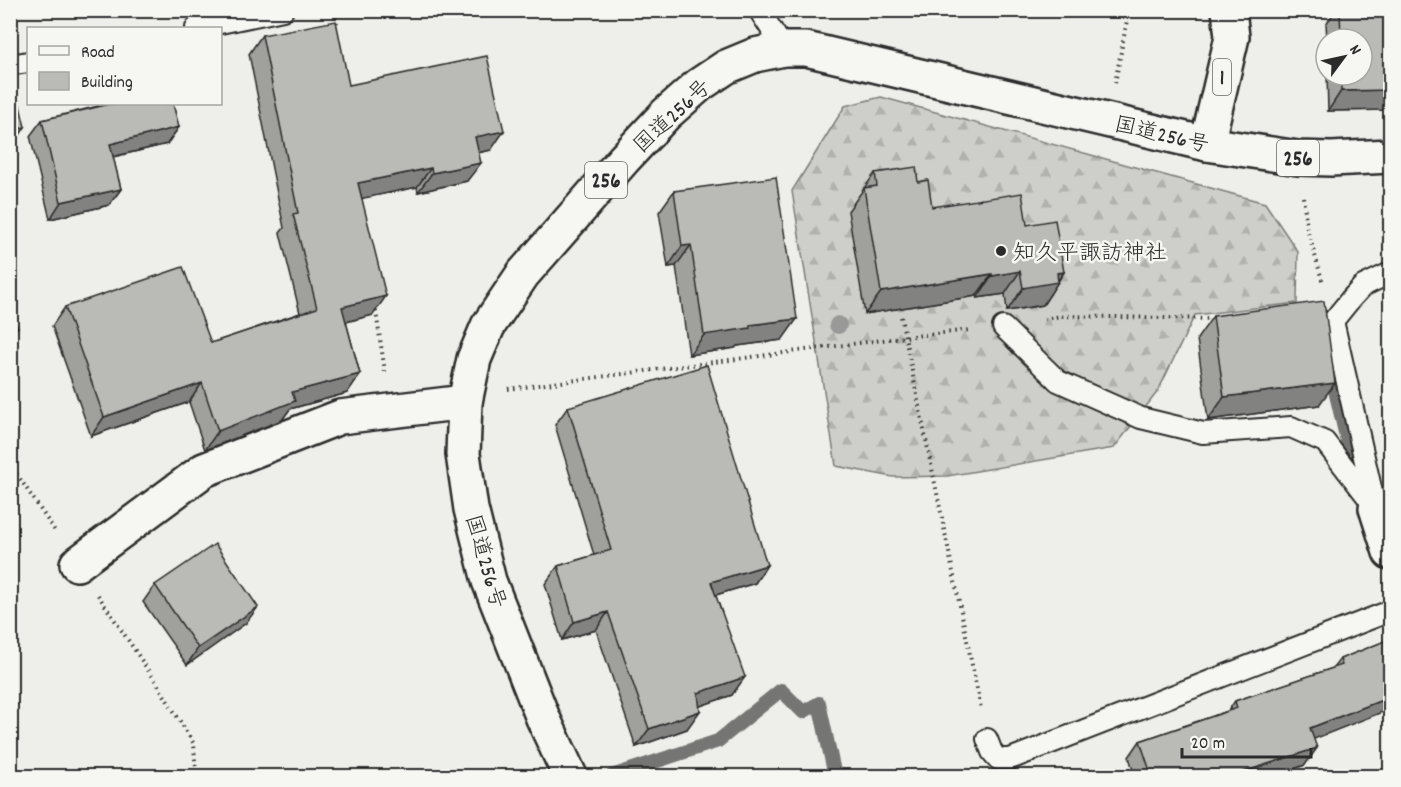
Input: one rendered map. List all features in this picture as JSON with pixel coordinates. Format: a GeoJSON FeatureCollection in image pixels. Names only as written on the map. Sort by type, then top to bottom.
{"type":"FeatureCollection","features":[{"type":"Feature","properties":{"kind":"main road","name":"1"},"geometry":{"type":"LineString","coordinates":[[1208,144],[1232,37],[1230,10]]}},
{"type":"Feature","properties":{"kind":"main road","name":"国道256号"},"geometry":{"type":"LineString","coordinates":[[570,777],[543,717],[489,581],[471,509],[463,454],[465,398],[474,359],[488,326],[523,274],[631,151],[666,114],[699,86],[726,67],[755,55],[806,49],[1208,144],[1298,158],[1390,156]]}},
{"type":"Feature","properties":{"kind":"main road"},"geometry":{"type":"LineString","coordinates":[[77,564],[204,470],[340,417],[465,398]]}},
{"type":"Feature","properties":{"kind":"main road"},"geometry":{"type":"LineString","coordinates":[[1376,508],[1390,552]]}},
{"type":"Feature","properties":{"kind":"lane"},"geometry":{"type":"LineString","coordinates":[[201,27],[283,10]]}},
{"type":"Feature","properties":{"kind":"lane"},"geometry":{"type":"LineString","coordinates":[[759,10],[784,50]]}},
{"type":"Feature","properties":{"kind":"lane"},"geometry":{"type":"LineString","coordinates":[[10,65],[27,62]]}},
{"type":"Feature","properties":{"kind":"lane"},"geometry":{"type":"LineString","coordinates":[[1376,508],[1333,321],[1363,286],[1390,273]]}},
{"type":"Feature","properties":{"kind":"lane"},"geometry":{"type":"LineString","coordinates":[[1003,327],[1058,381],[1141,418],[1203,434],[1291,427],[1325,442],[1376,508]]}},
{"type":"Feature","properties":{"kind":"lane"},"geometry":{"type":"LineString","coordinates":[[987,739],[992,752],[998,759],[1010,759],[1390,611]]}},
{"type":"Feature","properties":{"kind":"path"},"geometry":{"type":"LineString","coordinates":[[335,10],[338,34]]}},
{"type":"Feature","properties":{"kind":"path"},"geometry":{"type":"LineString","coordinates":[[1115,85],[1129,10]]}},
{"type":"Feature","properties":{"kind":"path"},"geometry":{"type":"LineString","coordinates":[[1307,228],[1312,246]]}},
{"type":"Feature","properties":{"kind":"path"},"geometry":{"type":"LineString","coordinates":[[375,305],[390,411]]}},
{"type":"Feature","properties":{"kind":"path"},"geometry":{"type":"LineString","coordinates":[[901,317],[987,739]]}},
{"type":"Feature","properties":{"kind":"path"},"geometry":{"type":"LineString","coordinates":[[1139,318],[1221,319]]}},
{"type":"Feature","properties":{"kind":"path"},"geometry":{"type":"LineString","coordinates":[[465,398],[905,337]]}},
{"type":"Feature","properties":{"kind":"path"},"geometry":{"type":"LineString","coordinates":[[10,464],[158,685],[194,744],[196,777]]}},
{"type":"Feature","properties":{"kind":"green space"},"geometry":{"type":"Polygon","coordinates":[[[881,97],[1265,203],[1298,252],[1297,303],[1195,315],[1158,391],[1114,448],[947,476],[893,477],[836,466],[792,191],[845,106],[881,97]]]}},
{"type":"Feature","properties":{"kind":"building"},"geometry":{"type":"Polygon","coordinates":[[[1340,10],[1390,10],[1390,90],[1341,91],[1341,87],[1374,87],[1374,27],[1341,27],[1340,10]]]}},
{"type":"Feature","properties":{"kind":"building"},"geometry":{"type":"Polygon","coordinates":[[[336,21],[349,85],[487,56],[504,131],[475,137],[481,163],[432,173],[431,168],[358,183],[386,296],[342,307],[360,374],[292,392],[295,401],[218,431],[202,383],[104,417],[65,307],[183,267],[211,343],[317,308],[293,214],[298,213],[262,35],[336,21]]]}},
{"type":"Feature","properties":{"kind":"building"},"geometry":{"type":"Polygon","coordinates":[[[16,89],[25,127],[10,131],[10,90],[16,89]]]}},
{"type":"Feature","properties":{"kind":"building"},"geometry":{"type":"Polygon","coordinates":[[[106,105],[173,105],[179,127],[110,144],[121,189],[61,202],[42,120],[106,105]]]}},
{"type":"Feature","properties":{"kind":"building"},"geometry":{"type":"Polygon","coordinates":[[[916,167],[918,182],[928,180],[932,207],[1022,193],[1027,225],[1055,220],[1064,272],[1057,273],[1058,282],[1023,288],[1020,271],[881,292],[864,188],[877,186],[875,173],[916,167]]]}},
{"type":"Feature","properties":{"kind":"building"},"geometry":{"type":"Polygon","coordinates":[[[776,177],[797,319],[750,325],[750,328],[704,335],[691,245],[682,246],[674,191],[776,177]]]}},
{"type":"Feature","properties":{"kind":"building"},"geometry":{"type":"Polygon","coordinates":[[[1324,301],[1335,383],[1224,397],[1213,316],[1324,301]]]}},
{"type":"Feature","properties":{"kind":"building"},"geometry":{"type":"Polygon","coordinates":[[[10,316],[18,327],[10,331],[10,316]]]}},
{"type":"Feature","properties":{"kind":"building"},"geometry":{"type":"Polygon","coordinates":[[[707,365],[767,565],[711,582],[745,677],[698,693],[700,711],[649,729],[608,612],[574,622],[558,566],[611,550],[568,407],[707,365]]]}},
{"type":"Feature","properties":{"kind":"building"},"geometry":{"type":"Polygon","coordinates":[[[215,544],[258,607],[198,648],[155,585],[215,544]]]}},
{"type":"Feature","properties":{"kind":"building"},"geometry":{"type":"Polygon","coordinates":[[[1390,639],[1390,697],[1310,728],[1317,748],[1234,775],[1235,777],[1152,777],[1140,741],[1237,708],[1235,701],[1342,665],[1340,659],[1390,639]]]}},
{"type":"Feature","properties":{"kind":"waterway"},"geometry":{"type":"LineString","coordinates":[[1330,369],[1351,458]]}},
{"type":"Feature","properties":{"kind":"waterway"},"geometry":{"type":"LineString","coordinates":[[612,776],[718,741],[781,690],[803,712],[819,703],[835,776]]}},
{"type":"Feature","properties":{"kind":"place","name":"知久平諏訪神社"},"geometry":{"type":"Point","coordinates":[1001,251]}}]}
